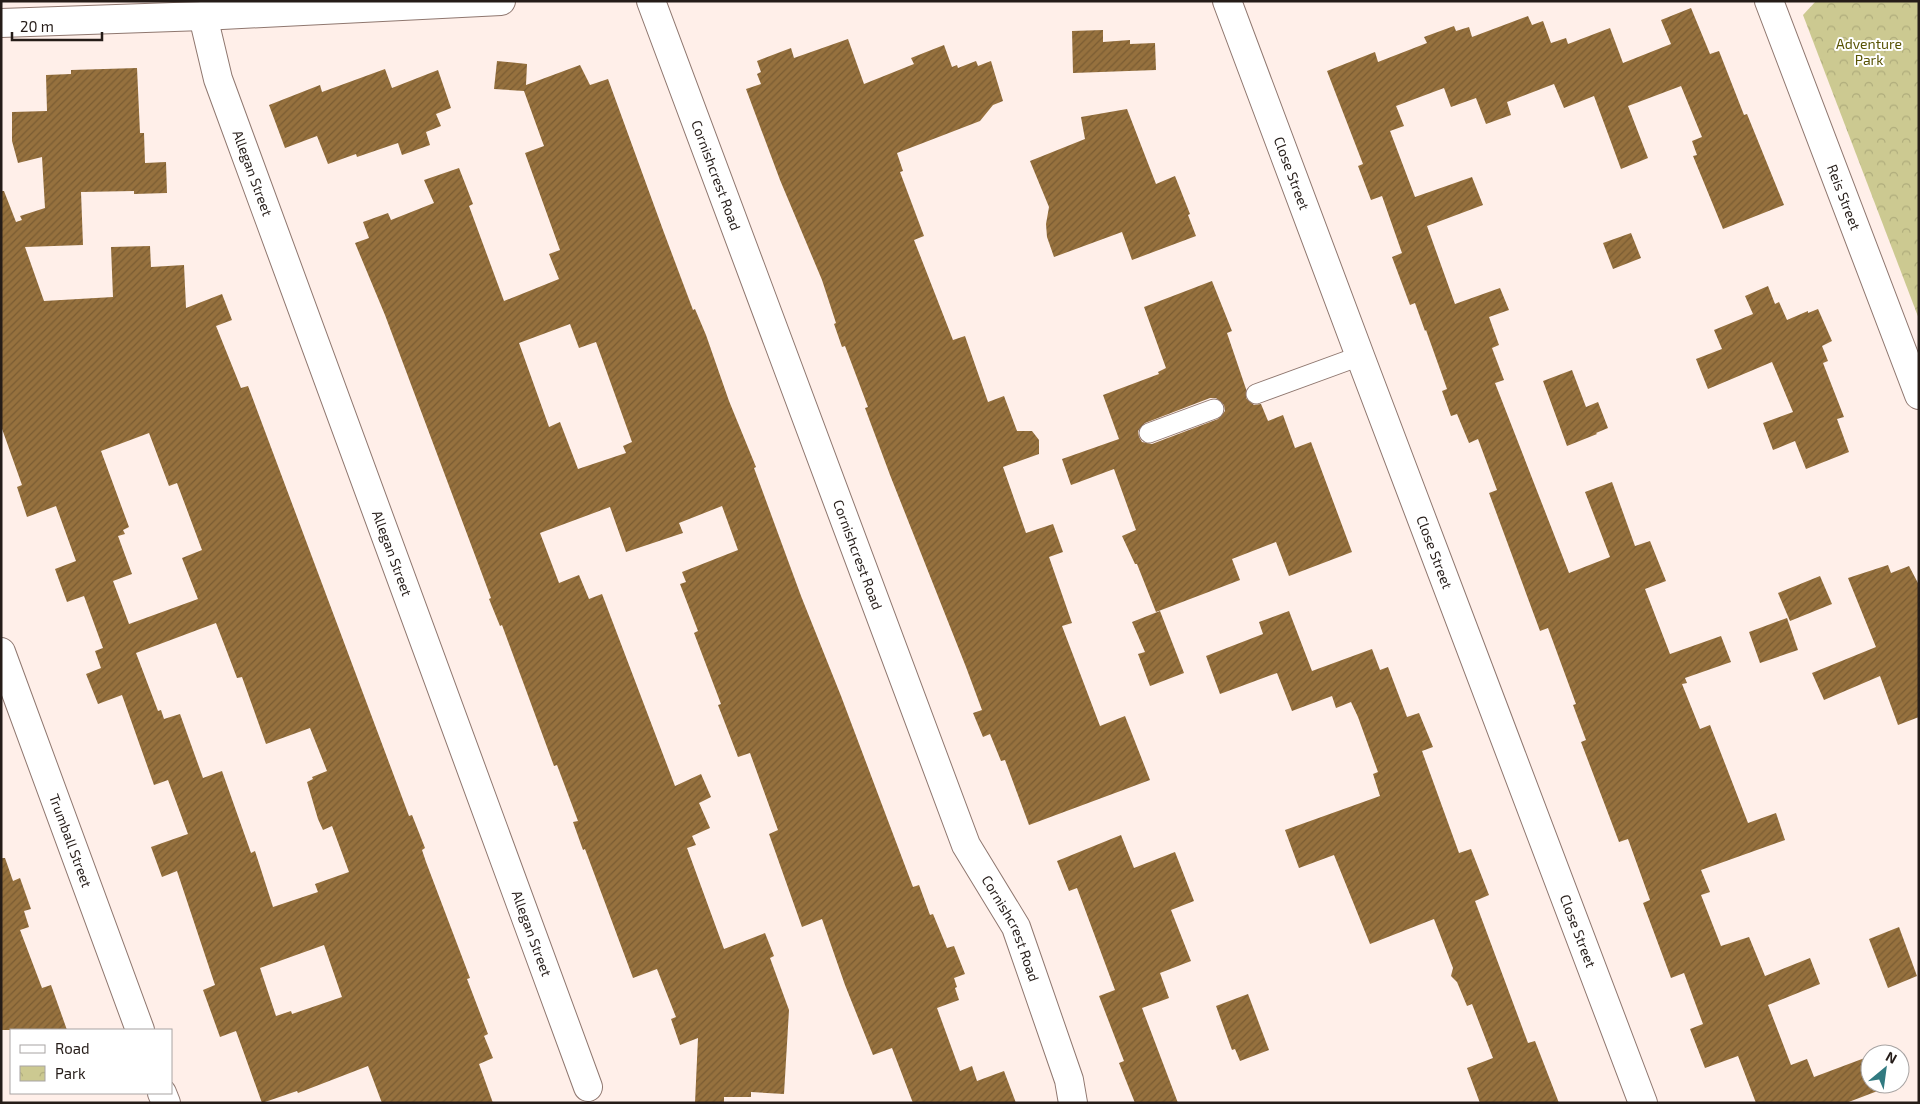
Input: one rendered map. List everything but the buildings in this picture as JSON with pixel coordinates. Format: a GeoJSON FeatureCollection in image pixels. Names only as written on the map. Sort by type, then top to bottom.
{"type":"FeatureCollection","features":[{"type":"Feature","properties":{"kind":"street"},"geometry":{"type":"LineString","coordinates":[[1,23],[203,16],[501,1]]}},
{"type":"Feature","properties":{"kind":"street","name":"Cornishcrest Road"},"geometry":{"type":"LineString","coordinates":[[651,1],[966,845],[1016,927],[1069,1080],[1073,1103]]}},
{"type":"Feature","properties":{"kind":"street","name":"Close Street"},"geometry":{"type":"LineString","coordinates":[[1228,1],[1360,356],[1643,1103]]}},
{"type":"Feature","properties":{"kind":"street","name":"Reis Street"},"geometry":{"type":"LineString","coordinates":[[1769,1],[1919,394]]}},
{"type":"Feature","properties":{"kind":"street","name":"Allegan Street"},"geometry":{"type":"LineString","coordinates":[[203,16],[218,79],[588,1087]]}},
{"type":"Feature","properties":{"kind":"street","name":"Trumball Street"},"geometry":{"type":"LineString","coordinates":[[1,652],[140,1029]]}},
{"type":"Feature","properties":{"kind":"lane"},"geometry":{"type":"LineString","coordinates":[[1256,394],[1360,356]]}},
{"type":"Feature","properties":{"kind":"lane"},"geometry":{"type":"LineString","coordinates":[[1149,433],[1214,409]]}},
{"type":"Feature","properties":{"kind":"green space","name":"Adventure Park"},"geometry":{"type":"Polygon","coordinates":[[[1816,1],[1919,1],[1919,319],[1803,15],[1816,1]]]}}]}
